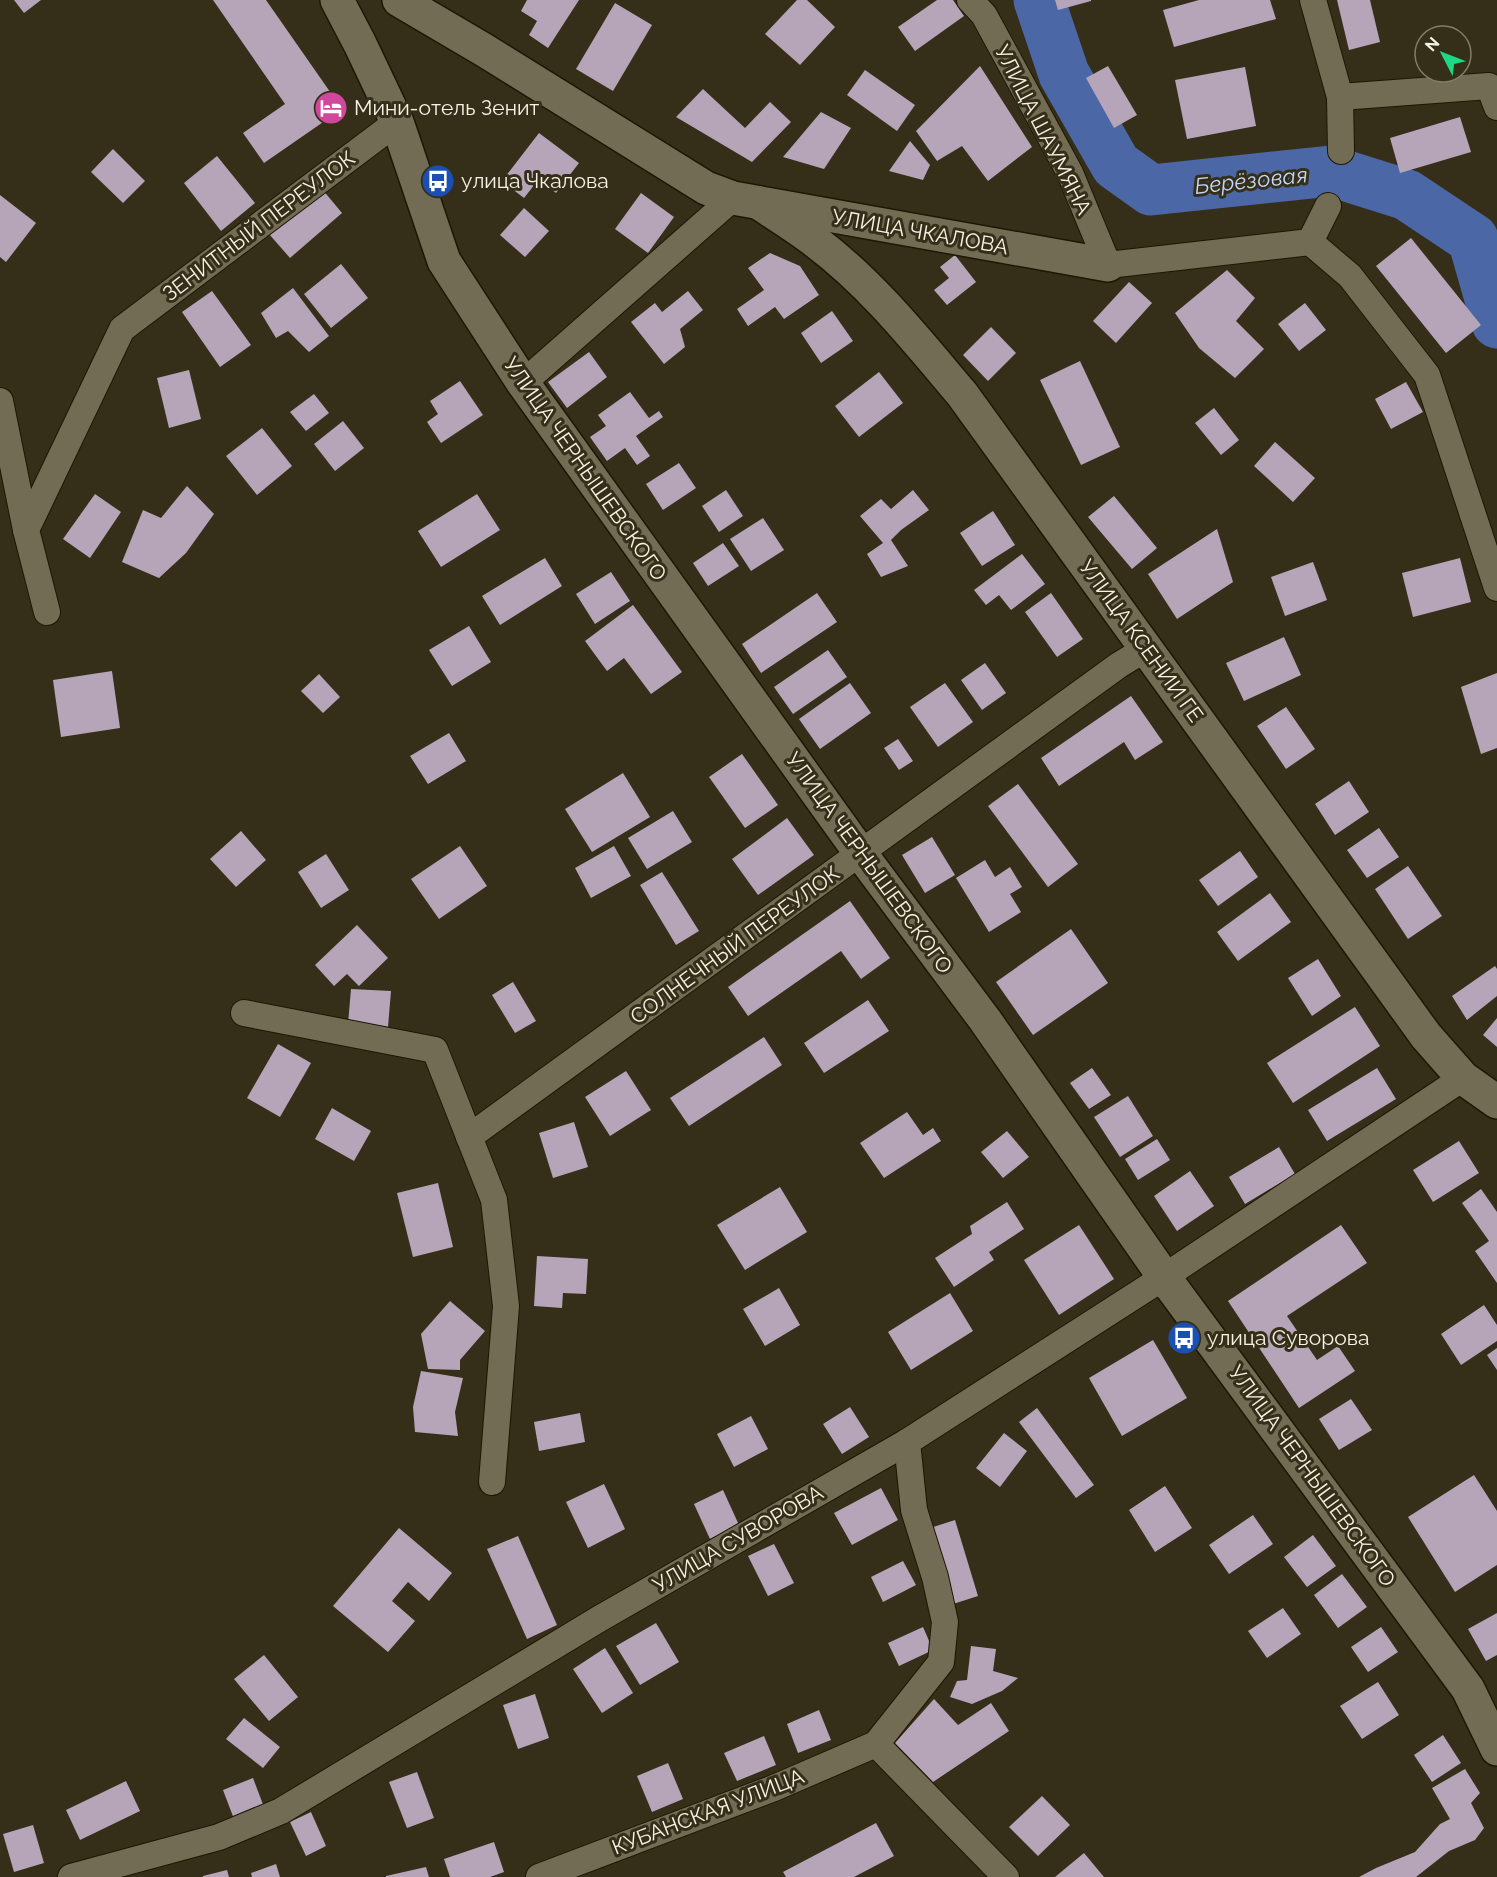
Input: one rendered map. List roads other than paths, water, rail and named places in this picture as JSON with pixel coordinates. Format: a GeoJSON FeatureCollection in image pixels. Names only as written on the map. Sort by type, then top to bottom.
{"type":"FeatureCollection","features":[{"type":"Feature","properties":{"kind":"street","name":"УЛИЦА ЧЕРНЫШЕВСКОГО"},"geometry":{"type":"LineString","coordinates":[[337,0],[397,122],[444,261],[523,383],[861,854],[985,1020],[1164,1277],[1483,1686],[1497,1749]]}},
{"type":"Feature","properties":{"kind":"street","name":"УЛИЦА ЧКАЛОВА"},"geometry":{"type":"LineString","coordinates":[[399,0],[706,188],[746,200],[1108,265],[1310,242]]}},
{"type":"Feature","properties":{"kind":"street","name":"УЛИЦА ШАУМЯНА"},"geometry":{"type":"LineString","coordinates":[[970,0],[984,15],[1070,173],[1108,265]]}},
{"type":"Feature","properties":{"kind":"street"},"geometry":{"type":"LineString","coordinates":[[1313,0],[1340,97],[1341,151]]}},
{"type":"Feature","properties":{"kind":"street"},"geometry":{"type":"LineString","coordinates":[[1340,97],[1489,86],[1497,107]]}},
{"type":"Feature","properties":{"kind":"street","name":"ЗЕНИТНЫЙ ПЕРЕУЛОК"},"geometry":{"type":"LineString","coordinates":[[26,530],[122,329],[397,122]]}},
{"type":"Feature","properties":{"kind":"street"},"geometry":{"type":"LineString","coordinates":[[523,383],[746,200]]}},
{"type":"Feature","properties":{"kind":"street","name":"УЛИЦА КСЕНИИ ГЕ"},"geometry":{"type":"LineString","coordinates":[[746,200],[817,243],[858,279],[900,322],[962,394],[1426,1036],[1464,1078],[1497,1102]]}},
{"type":"Feature","properties":{"kind":"street"},"geometry":{"type":"LineString","coordinates":[[1328,206],[1310,242],[1350,276],[1427,375],[1497,588]]}},
{"type":"Feature","properties":{"kind":"street"},"geometry":{"type":"LineString","coordinates":[[0,401],[26,530],[47,612]]}},
{"type":"Feature","properties":{"kind":"street","name":"СОЛНЕЧНЫЙ ПЕРЕУЛОК"},"geometry":{"type":"LineString","coordinates":[[469,1137],[1119,665],[1147,648]]}},
{"type":"Feature","properties":{"kind":"street"},"geometry":{"type":"LineString","coordinates":[[244,1013],[435,1050],[494,1200],[507,1306],[492,1482]]}},
{"type":"Feature","properties":{"kind":"street","name":"УЛИЦА СУВОРОВА"},"geometry":{"type":"LineString","coordinates":[[71,1877],[219,1837],[281,1811],[598,1619],[907,1442],[1164,1277],[1464,1078]]}},
{"type":"Feature","properties":{"kind":"street","name":"КУБАНСКАЯ УЛИЦА"},"geometry":{"type":"LineString","coordinates":[[539,1877],[774,1788],[876,1744],[941,1662],[945,1622],[935,1577],[914,1510],[907,1442]]}},
{"type":"Feature","properties":{"kind":"street"},"geometry":{"type":"LineString","coordinates":[[876,1744],[1006,1877]]}},
{"type":"Feature","properties":{"kind":"waterway","name":"Берёзовая"},"geometry":{"type":"LineString","coordinates":[[1039,0],[1064,74],[1116,165],[1151,190],[1331,171],[1407,195],[1473,239],[1497,323]]}},
{"type":"Feature","properties":{"kind":"place","name":"Мини-отель Зенит"},"geometry":{"type":"Point","coordinates":[331,108]}},
{"type":"Feature","properties":{"kind":"place","name":"улица Чкалова"},"geometry":{"type":"Point","coordinates":[438,181]}},
{"type":"Feature","properties":{"kind":"place","name":"улица Суворова"},"geometry":{"type":"Point","coordinates":[1184,1338]}}]}
